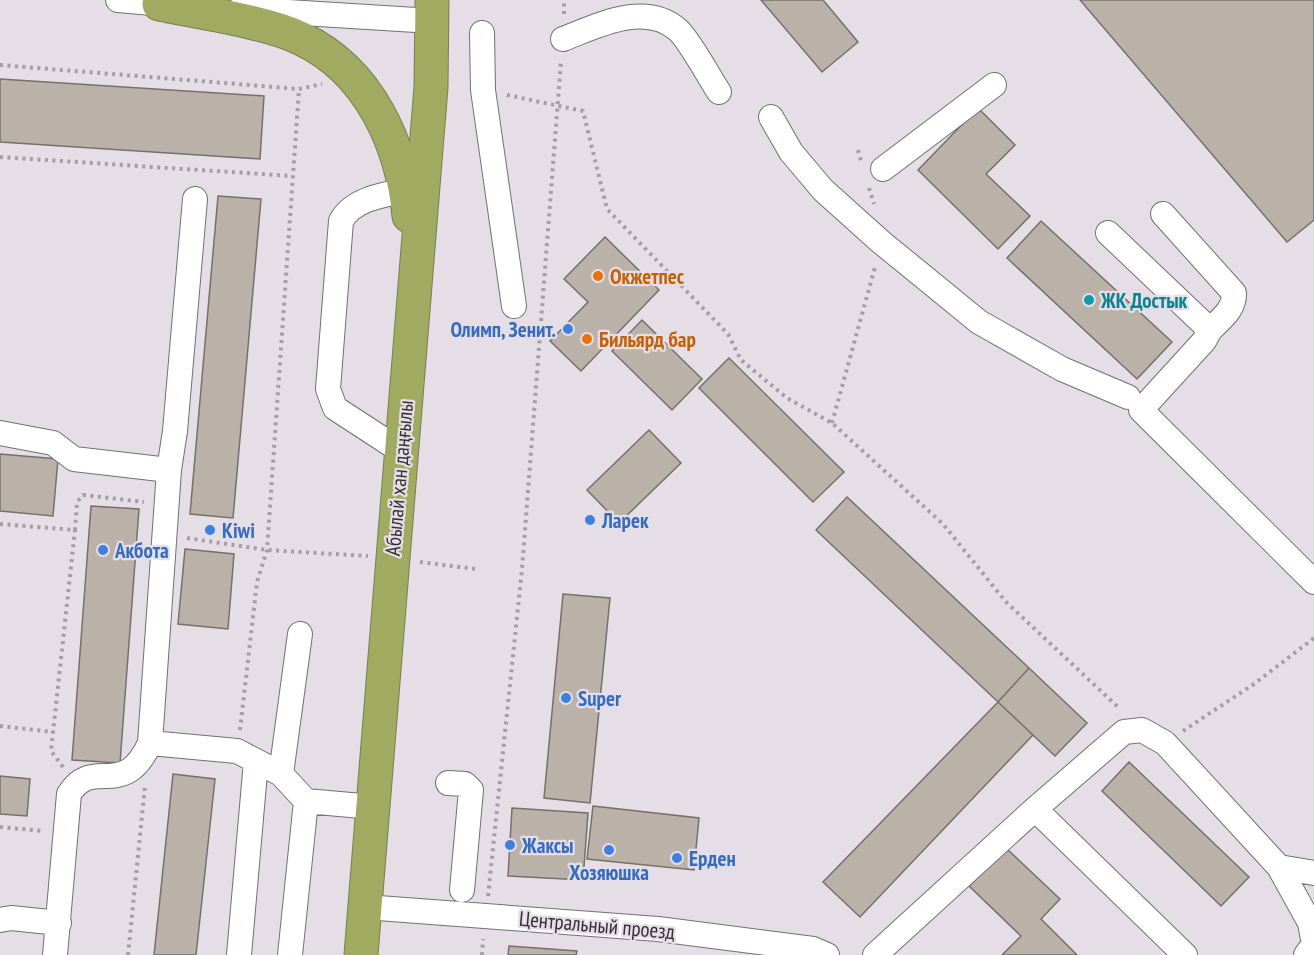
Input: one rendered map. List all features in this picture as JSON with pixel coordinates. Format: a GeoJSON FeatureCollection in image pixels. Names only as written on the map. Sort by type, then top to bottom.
{"type":"FeatureCollection","features":[{"type":"Feature","properties":{"kind":"highway"},"geometry":{"type":"LineString","coordinates":[[174,2],[301,38],[320,49],[356,78],[382,118],[399,164],[414,189]]}},
{"type":"Feature","properties":{"kind":"highway","name":"Абылай хан даңғылы"},"geometry":{"type":"LineString","coordinates":[[361,955],[415,282],[414,189],[431,87],[432,10]]}},
{"type":"Feature","properties":{"kind":"street"},"geometry":{"type":"LineString","coordinates":[[118,0],[390,17],[432,10]]}},
{"type":"Feature","properties":{"kind":"street"},"geometry":{"type":"LineString","coordinates":[[563,39],[606,22],[636,15],[663,22],[678,30],[719,92]]}},
{"type":"Feature","properties":{"kind":"street"},"geometry":{"type":"LineString","coordinates":[[482,33],[483,90],[514,306]]}},
{"type":"Feature","properties":{"kind":"street"},"geometry":{"type":"LineString","coordinates":[[871,174],[994,85]]}},
{"type":"Feature","properties":{"kind":"street"},"geometry":{"type":"LineString","coordinates":[[771,117],[791,152],[824,190],[881,242],[979,322],[1062,369],[1128,397]]}},
{"type":"Feature","properties":{"kind":"street"},"geometry":{"type":"LineString","coordinates":[[401,451],[335,408],[331,403],[328,389],[341,221],[346,213],[360,202],[414,189]]}},
{"type":"Feature","properties":{"kind":"street"},"geometry":{"type":"LineString","coordinates":[[55,955],[69,794],[75,784],[85,777],[122,776],[142,759],[150,743],[166,535],[166,504],[175,430],[195,199]]}},
{"type":"Feature","properties":{"kind":"street"},"geometry":{"type":"LineString","coordinates":[[1163,214],[1234,292],[1234,302],[1230,310],[1210,330],[1204,341],[1141,410],[1314,582]]}},
{"type":"Feature","properties":{"kind":"street"},"geometry":{"type":"LineString","coordinates":[[1108,233],[1210,330]]}},
{"type":"Feature","properties":{"kind":"street"},"geometry":{"type":"LineString","coordinates":[[0,433],[53,443],[74,459],[169,470]]}},
{"type":"Feature","properties":{"kind":"street"},"geometry":{"type":"LineString","coordinates":[[280,774],[300,634]]}},
{"type":"Feature","properties":{"kind":"street"},"geometry":{"type":"LineString","coordinates":[[875,955],[1035,809],[1124,732],[1142,730],[1165,743],[1279,867],[1310,923],[1314,944],[1305,955]]}},
{"type":"Feature","properties":{"kind":"street"},"geometry":{"type":"LineString","coordinates":[[150,743],[247,756],[280,774],[306,801],[373,807]]}},
{"type":"Feature","properties":{"kind":"street"},"geometry":{"type":"LineString","coordinates":[[239,955],[247,756]]}},
{"type":"Feature","properties":{"kind":"street"},"geometry":{"type":"LineString","coordinates":[[448,783],[465,784],[471,790],[462,890]]}},
{"type":"Feature","properties":{"kind":"street"},"geometry":{"type":"LineString","coordinates":[[290,955],[306,801]]}},
{"type":"Feature","properties":{"kind":"street"},"geometry":{"type":"LineString","coordinates":[[1035,809],[1185,955]]}},
{"type":"Feature","properties":{"kind":"street"},"geometry":{"type":"LineString","coordinates":[[1279,867],[1314,873]]}},
{"type":"Feature","properties":{"kind":"street","name":"Центральный проезд"},"geometry":{"type":"LineString","coordinates":[[365,907],[658,929],[719,946],[818,953]]}},
{"type":"Feature","properties":{"kind":"street"},"geometry":{"type":"LineString","coordinates":[[0,920],[11,918],[59,923]]}},
{"type":"Feature","properties":{"kind":"path"},"geometry":{"type":"LineString","coordinates":[[482,955],[522,569],[555,106],[563,39],[564,0]]}},
{"type":"Feature","properties":{"kind":"path"},"geometry":{"type":"LineString","coordinates":[[0,65],[299,89],[356,78]]}},
{"type":"Feature","properties":{"kind":"path"},"geometry":{"type":"LineString","coordinates":[[247,756],[257,582],[267,550],[299,89]]}},
{"type":"Feature","properties":{"kind":"path"},"geometry":{"type":"LineString","coordinates":[[483,90],[583,111],[607,209],[728,334],[741,360],[787,398],[832,423],[943,524],[1006,602],[1142,730]]}},
{"type":"Feature","properties":{"kind":"path"},"geometry":{"type":"LineString","coordinates":[[832,423],[881,242],[871,174],[858,150]]}},
{"type":"Feature","properties":{"kind":"path"},"geometry":{"type":"LineString","coordinates":[[0,157],[292,176]]}},
{"type":"Feature","properties":{"kind":"path"},"geometry":{"type":"LineString","coordinates":[[75,784],[51,751],[75,530],[76,502],[83,495],[166,504]]}},
{"type":"Feature","properties":{"kind":"path"},"geometry":{"type":"LineString","coordinates":[[0,524],[75,530]]}},
{"type":"Feature","properties":{"kind":"path"},"geometry":{"type":"LineString","coordinates":[[166,535],[267,550],[392,558],[476,569]]}},
{"type":"Feature","properties":{"kind":"path"},"geometry":{"type":"LineString","coordinates":[[1165,743],[1254,684],[1314,638]]}},
{"type":"Feature","properties":{"kind":"path"},"geometry":{"type":"LineString","coordinates":[[0,726],[53,732]]}},
{"type":"Feature","properties":{"kind":"path"},"geometry":{"type":"LineString","coordinates":[[128,955],[150,743]]}},
{"type":"Feature","properties":{"kind":"path"},"geometry":{"type":"LineString","coordinates":[[0,827],[64,833]]}},
{"type":"Feature","properties":{"kind":"building"},"geometry":{"type":"Polygon","coordinates":[[[761,0],[823,0],[858,42],[822,72],[761,0]]]}},
{"type":"Feature","properties":{"kind":"building"},"geometry":{"type":"Polygon","coordinates":[[[1080,0],[1314,0],[1314,220],[1287,242],[1080,0]]]}},
{"type":"Feature","properties":{"kind":"building"},"geometry":{"type":"Polygon","coordinates":[[[0,79],[264,96],[260,159],[0,142],[0,79]]]}},
{"type":"Feature","properties":{"kind":"building"},"geometry":{"type":"Polygon","coordinates":[[[978,108],[1015,145],[986,174],[1030,216],[998,249],[918,170],[978,108]]]}},
{"type":"Feature","properties":{"kind":"building"},"geometry":{"type":"Polygon","coordinates":[[[218,196],[261,199],[233,518],[190,514],[218,196]]]}},
{"type":"Feature","properties":{"kind":"building","name":"ЖК Достык"},"geometry":{"type":"Polygon","coordinates":[[[1041,221],[1172,342],[1137,379],[1007,258],[1041,221]]]}},
{"type":"Feature","properties":{"kind":"building"},"geometry":{"type":"Polygon","coordinates":[[[605,237],[659,290],[581,371],[550,341],[588,302],[564,279],[605,237]]]}},
{"type":"Feature","properties":{"kind":"building"},"geometry":{"type":"Polygon","coordinates":[[[642,320],[702,379],[672,410],[612,351],[642,320]]]}},
{"type":"Feature","properties":{"kind":"building"},"geometry":{"type":"Polygon","coordinates":[[[729,358],[844,472],[813,502],[699,388],[729,358]]]}},
{"type":"Feature","properties":{"kind":"building"},"geometry":{"type":"Polygon","coordinates":[[[649,430],[681,463],[619,523],[587,490],[649,430]]]}},
{"type":"Feature","properties":{"kind":"building"},"geometry":{"type":"Polygon","coordinates":[[[0,454],[58,459],[53,516],[0,511],[0,454]]]}},
{"type":"Feature","properties":{"kind":"building"},"geometry":{"type":"Polygon","coordinates":[[[847,497],[1029,668],[998,702],[816,530],[847,497]]]}},
{"type":"Feature","properties":{"kind":"building"},"geometry":{"type":"Polygon","coordinates":[[[91,506],[139,509],[120,763],[72,760],[91,506]]]}},
{"type":"Feature","properties":{"kind":"building"},"geometry":{"type":"Polygon","coordinates":[[[185,549],[234,554],[228,629],[178,624],[185,549]]]}},
{"type":"Feature","properties":{"kind":"building"},"geometry":{"type":"Polygon","coordinates":[[[563,594],[610,598],[590,803],[544,798],[563,594]]]}},
{"type":"Feature","properties":{"kind":"building"},"geometry":{"type":"Polygon","coordinates":[[[1029,668],[1087,723],[1055,756],[998,702],[1029,668]]]}},
{"type":"Feature","properties":{"kind":"building"},"geometry":{"type":"Polygon","coordinates":[[[998,702],[1033,735],[860,917],[823,882],[998,702]]]}},
{"type":"Feature","properties":{"kind":"building"},"geometry":{"type":"Polygon","coordinates":[[[1129,762],[1249,877],[1221,906],[1102,791],[1129,762]]]}},
{"type":"Feature","properties":{"kind":"building"},"geometry":{"type":"Polygon","coordinates":[[[173,774],[215,779],[196,955],[154,955],[173,774]]]}},
{"type":"Feature","properties":{"kind":"building"},"geometry":{"type":"Polygon","coordinates":[[[0,776],[30,779],[27,816],[0,814],[0,776]]]}},
{"type":"Feature","properties":{"kind":"building"},"geometry":{"type":"Polygon","coordinates":[[[593,806],[699,818],[694,870],[587,859],[593,806]]]}},
{"type":"Feature","properties":{"kind":"building"},"geometry":{"type":"Polygon","coordinates":[[[512,808],[588,813],[583,880],[508,876],[512,808]]]}},
{"type":"Feature","properties":{"kind":"building"},"geometry":{"type":"Polygon","coordinates":[[[1006,848],[1060,899],[1041,919],[1077,955],[1002,955],[1021,936],[969,886],[1006,848]]]}},
{"type":"Feature","properties":{"kind":"building"},"geometry":{"type":"Polygon","coordinates":[[[509,946],[577,951],[576,955],[508,955],[509,946]]]}},
{"type":"Feature","properties":{"kind":"place","name":"Окжетпес"},"geometry":{"type":"Point","coordinates":[598,276]}},
{"type":"Feature","properties":{"kind":"place","name":"ЖК Достык"},"geometry":{"type":"Point","coordinates":[1089,300]}},
{"type":"Feature","properties":{"kind":"place","name":"Олимп, Зенит."},"geometry":{"type":"Point","coordinates":[568,329]}},
{"type":"Feature","properties":{"kind":"place","name":"Бильярд бар"},"geometry":{"type":"Point","coordinates":[587,339]}},
{"type":"Feature","properties":{"kind":"place","name":"Ларек"},"geometry":{"type":"Point","coordinates":[590,520]}},
{"type":"Feature","properties":{"kind":"place","name":"Kiwi"},"geometry":{"type":"Point","coordinates":[210,530]}},
{"type":"Feature","properties":{"kind":"place","name":"Акбота"},"geometry":{"type":"Point","coordinates":[103,550]}},
{"type":"Feature","properties":{"kind":"place","name":"Super"},"geometry":{"type":"Point","coordinates":[566,698]}},
{"type":"Feature","properties":{"kind":"place","name":"Жаксы"},"geometry":{"type":"Point","coordinates":[510,845]}},
{"type":"Feature","properties":{"kind":"place","name":"Хозяюшка"},"geometry":{"type":"Point","coordinates":[609,850]}},
{"type":"Feature","properties":{"kind":"place","name":"Ерден"},"geometry":{"type":"Point","coordinates":[677,858]}}]}
